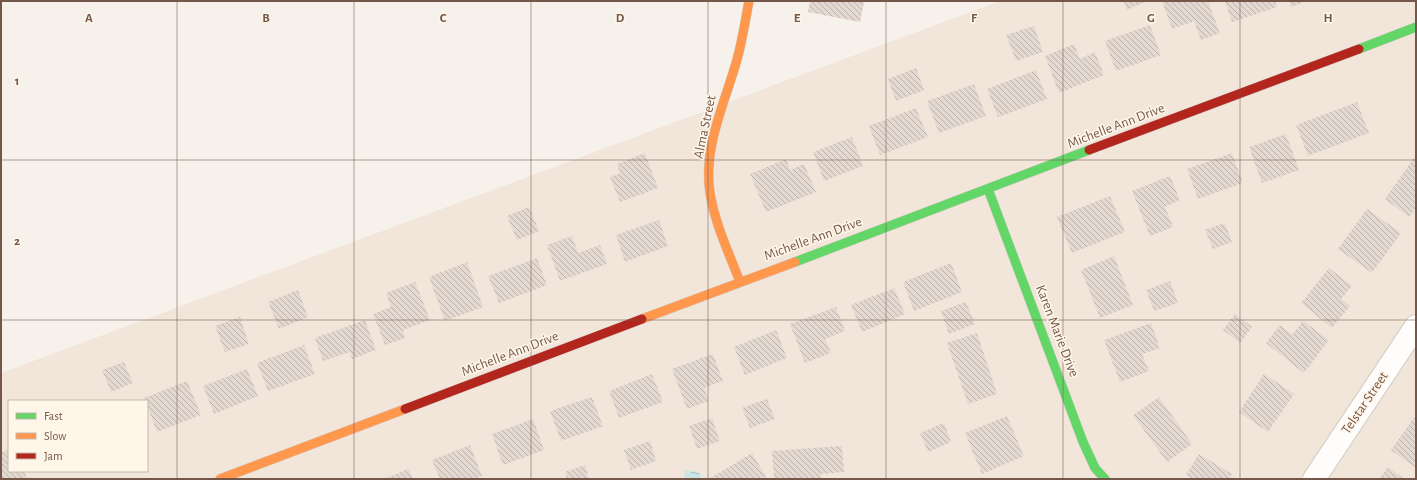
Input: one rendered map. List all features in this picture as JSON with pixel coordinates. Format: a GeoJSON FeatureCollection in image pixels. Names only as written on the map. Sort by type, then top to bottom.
{"type":"FeatureCollection","features":[{"type":"Feature","properties":{"kind":"street","name":"Alma Street"},"geometry":{"type":"LineString","coordinates":[[740,282],[715,215],[710,190],[710,158],[718,119],[736,62],[749,1]]}},
{"type":"Feature","properties":{"kind":"street","name":"Michelle Ann Drive"},"geometry":{"type":"LineString","coordinates":[[220,479],[1416,27]]}},
{"type":"Feature","properties":{"kind":"street","name":"Karen Marie Drive"},"geometry":{"type":"LineString","coordinates":[[988,189],[1083,442],[1096,468],[1105,479]]}},
{"type":"Feature","properties":{"kind":"street","name":"Telstar Street"},"geometry":{"type":"LineString","coordinates":[[1314,479],[1416,326]]}},
{"type":"Feature","properties":{"kind":"shaded area"},"geometry":{"type":"Polygon","coordinates":[[[1000,1],[1416,1],[1416,479],[1,479],[1,373],[1000,1]]]}},
{"type":"Feature","properties":{"kind":"water"},"geometry":{"type":"Polygon","coordinates":[[[685,470],[701,473],[700,479],[684,479],[685,470]]]}},
{"type":"Feature","properties":{"kind":"building"},"geometry":{"type":"Polygon","coordinates":[[[810,1],[864,2],[860,22],[808,12],[810,1]]]}},
{"type":"Feature","properties":{"kind":"building"},"geometry":{"type":"Polygon","coordinates":[[[1124,1],[1147,1],[1127,10],[1124,1]]]}},
{"type":"Feature","properties":{"kind":"building"},"geometry":{"type":"Polygon","coordinates":[[[1162,1],[1208,1],[1220,33],[1201,40],[1194,21],[1172,29],[1162,1]]]}},
{"type":"Feature","properties":{"kind":"building"},"geometry":{"type":"Polygon","coordinates":[[[1225,1],[1275,1],[1277,7],[1232,22],[1225,1]]]}},
{"type":"Feature","properties":{"kind":"building"},"geometry":{"type":"Polygon","coordinates":[[[1289,1],[1307,1],[1291,7],[1289,1]]]}},
{"type":"Feature","properties":{"kind":"building"},"geometry":{"type":"Polygon","coordinates":[[[1150,25],[1161,55],[1116,71],[1105,41],[1150,25]]]}},
{"type":"Feature","properties":{"kind":"building"},"geometry":{"type":"Polygon","coordinates":[[[1034,26],[1043,52],[1016,61],[1006,35],[1034,26]]]}},
{"type":"Feature","properties":{"kind":"building"},"geometry":{"type":"Polygon","coordinates":[[[1074,44],[1080,59],[1095,52],[1104,75],[1059,93],[1045,56],[1074,44]]]}},
{"type":"Feature","properties":{"kind":"building"},"geometry":{"type":"Polygon","coordinates":[[[916,68],[924,90],[896,101],[888,79],[916,68]]]}},
{"type":"Feature","properties":{"kind":"building"},"geometry":{"type":"Polygon","coordinates":[[[1036,70],[1047,99],[998,117],[987,89],[1036,70]]]}},
{"type":"Feature","properties":{"kind":"building"},"geometry":{"type":"Polygon","coordinates":[[[974,84],[986,116],[939,133],[927,101],[974,84]]]}},
{"type":"Feature","properties":{"kind":"building"},"geometry":{"type":"Polygon","coordinates":[[[1357,102],[1369,133],[1308,156],[1296,125],[1357,102]]]}},
{"type":"Feature","properties":{"kind":"building"},"geometry":{"type":"Polygon","coordinates":[[[916,108],[928,137],[880,155],[869,126],[916,108]]]}},
{"type":"Feature","properties":{"kind":"building"},"geometry":{"type":"Polygon","coordinates":[[[1286,134],[1299,170],[1262,183],[1249,147],[1286,134]]]}},
{"type":"Feature","properties":{"kind":"building"},"geometry":{"type":"Polygon","coordinates":[[[852,137],[863,166],[824,181],[813,152],[852,137]]]}},
{"type":"Feature","properties":{"kind":"building"},"geometry":{"type":"Polygon","coordinates":[[[645,153],[658,188],[620,202],[610,177],[620,173],[617,164],[645,153]]]}},
{"type":"Feature","properties":{"kind":"building"},"geometry":{"type":"Polygon","coordinates":[[[1232,153],[1243,183],[1198,199],[1187,169],[1232,153]]]}},
{"type":"Feature","properties":{"kind":"building"},"geometry":{"type":"Polygon","coordinates":[[[1416,155],[1416,207],[1409,217],[1385,199],[1416,155]]]}},
{"type":"Feature","properties":{"kind":"building"},"geometry":{"type":"Polygon","coordinates":[[[786,159],[790,170],[804,164],[816,192],[766,212],[750,174],[786,159]]]}},
{"type":"Feature","properties":{"kind":"building"},"geometry":{"type":"Polygon","coordinates":[[[1170,176],[1180,200],[1165,207],[1173,227],[1150,236],[1132,191],[1170,176]]]}},
{"type":"Feature","properties":{"kind":"building"},"geometry":{"type":"Polygon","coordinates":[[[1110,196],[1125,232],[1072,253],[1057,217],[1110,196]]]}},
{"type":"Feature","properties":{"kind":"building"},"geometry":{"type":"Polygon","coordinates":[[[529,207],[539,231],[517,240],[507,216],[529,207]]]}},
{"type":"Feature","properties":{"kind":"building"},"geometry":{"type":"Polygon","coordinates":[[[1367,209],[1401,233],[1372,273],[1338,249],[1367,209]]]}},
{"type":"Feature","properties":{"kind":"building"},"geometry":{"type":"Polygon","coordinates":[[[659,220],[668,246],[625,262],[616,235],[659,220]]]}},
{"type":"Feature","properties":{"kind":"building"},"geometry":{"type":"Polygon","coordinates":[[[1225,223],[1232,242],[1213,249],[1205,230],[1225,223]]]}},
{"type":"Feature","properties":{"kind":"building"},"geometry":{"type":"Polygon","coordinates":[[[572,236],[578,253],[600,245],[607,264],[560,281],[547,245],[572,236]]]}},
{"type":"Feature","properties":{"kind":"building"},"geometry":{"type":"Polygon","coordinates":[[[1114,256],[1133,305],[1100,318],[1081,270],[1114,256]]]}},
{"type":"Feature","properties":{"kind":"building"},"geometry":{"type":"Polygon","coordinates":[[[537,258],[547,285],[499,303],[488,276],[537,258]]]}},
{"type":"Feature","properties":{"kind":"building"},"geometry":{"type":"Polygon","coordinates":[[[467,262],[483,307],[445,321],[429,277],[467,262]]]}},
{"type":"Feature","properties":{"kind":"building"},"geometry":{"type":"Polygon","coordinates":[[[951,263],[962,292],[914,311],[903,282],[951,263]]]}},
{"type":"Feature","properties":{"kind":"building"},"geometry":{"type":"Polygon","coordinates":[[[1329,268],[1352,286],[1341,299],[1350,306],[1332,328],[1301,303],[1329,268]]]}},
{"type":"Feature","properties":{"kind":"building"},"geometry":{"type":"Polygon","coordinates":[[[1170,281],[1178,303],[1154,311],[1146,290],[1170,281]]]}},
{"type":"Feature","properties":{"kind":"building"},"geometry":{"type":"Polygon","coordinates":[[[415,282],[430,320],[403,330],[405,338],[385,345],[373,314],[391,307],[386,293],[415,282]]]}},
{"type":"Feature","properties":{"kind":"building"},"geometry":{"type":"Polygon","coordinates":[[[894,288],[905,314],[862,332],[851,305],[894,288]]]}},
{"type":"Feature","properties":{"kind":"building"},"geometry":{"type":"Polygon","coordinates":[[[298,290],[308,317],[279,329],[268,302],[298,290]]]}},
{"type":"Feature","properties":{"kind":"building"},"geometry":{"type":"Polygon","coordinates":[[[966,302],[975,324],[949,334],[941,311],[966,302]]]}},
{"type":"Feature","properties":{"kind":"building"},"geometry":{"type":"Polygon","coordinates":[[[836,307],[845,331],[825,339],[831,353],[805,363],[790,324],[836,307]]]}},
{"type":"Feature","properties":{"kind":"building"},"geometry":{"type":"Polygon","coordinates":[[[1235,314],[1252,327],[1240,343],[1223,330],[1235,314]]]}},
{"type":"Feature","properties":{"kind":"building"},"geometry":{"type":"Polygon","coordinates":[[[240,317],[249,344],[225,352],[215,326],[240,317]]]}},
{"type":"Feature","properties":{"kind":"building"},"geometry":{"type":"Polygon","coordinates":[[[365,320],[376,350],[352,359],[350,352],[323,361],[315,338],[365,320]]]}},
{"type":"Feature","properties":{"kind":"building"},"geometry":{"type":"Polygon","coordinates":[[[1303,321],[1329,340],[1304,373],[1266,343],[1280,325],[1292,335],[1303,321]]]}},
{"type":"Feature","properties":{"kind":"building"},"geometry":{"type":"Polygon","coordinates":[[[1151,323],[1160,348],[1142,354],[1149,371],[1120,382],[1104,340],[1151,323]]]}},
{"type":"Feature","properties":{"kind":"building"},"geometry":{"type":"Polygon","coordinates":[[[776,330],[787,358],[745,375],[734,347],[776,330]]]}},
{"type":"Feature","properties":{"kind":"building"},"geometry":{"type":"Polygon","coordinates":[[[977,333],[997,394],[968,404],[947,343],[977,333]]]}},
{"type":"Feature","properties":{"kind":"building"},"geometry":{"type":"Polygon","coordinates":[[[304,345],[315,374],[268,391],[257,363],[304,345]]]}},
{"type":"Feature","properties":{"kind":"building"},"geometry":{"type":"Polygon","coordinates":[[[713,354],[723,381],[704,388],[709,401],[687,409],[672,369],[713,354]]]}},
{"type":"Feature","properties":{"kind":"building"},"geometry":{"type":"Polygon","coordinates":[[[124,362],[133,383],[111,392],[102,370],[124,362]]]}},
{"type":"Feature","properties":{"kind":"building"},"geometry":{"type":"Polygon","coordinates":[[[247,369],[258,396],[214,414],[203,386],[247,369]]]}},
{"type":"Feature","properties":{"kind":"building"},"geometry":{"type":"Polygon","coordinates":[[[652,374],[663,402],[619,418],[609,391],[652,374]]]}},
{"type":"Feature","properties":{"kind":"building"},"geometry":{"type":"Polygon","coordinates":[[[1264,374],[1294,394],[1268,432],[1239,412],[1264,374]]]}},
{"type":"Feature","properties":{"kind":"building"},"geometry":{"type":"Polygon","coordinates":[[[187,381],[201,415],[157,432],[148,409],[148,400],[145,400],[144,398],[187,381]]]}},
{"type":"Feature","properties":{"kind":"building"},"geometry":{"type":"Polygon","coordinates":[[[592,397],[603,426],[561,441],[550,411],[592,397]]]}},
{"type":"Feature","properties":{"kind":"building"},"geometry":{"type":"Polygon","coordinates":[[[1159,397],[1192,444],[1167,462],[1133,415],[1159,397]]]}},
{"type":"Feature","properties":{"kind":"building"},"geometry":{"type":"Polygon","coordinates":[[[767,399],[775,419],[750,428],[742,408],[767,399]]]}},
{"type":"Feature","properties":{"kind":"building"},"geometry":{"type":"Polygon","coordinates":[[[1416,415],[1416,468],[1391,450],[1416,415]]]}},
{"type":"Feature","properties":{"kind":"building"},"geometry":{"type":"Polygon","coordinates":[[[1007,416],[1024,456],[982,474],[965,433],[1007,416]]]}},
{"type":"Feature","properties":{"kind":"building"},"geometry":{"type":"Polygon","coordinates":[[[712,418],[720,441],[697,449],[689,426],[712,418]]]}},
{"type":"Feature","properties":{"kind":"building"},"geometry":{"type":"Polygon","coordinates":[[[533,419],[544,450],[503,465],[492,434],[533,419]]]}},
{"type":"Feature","properties":{"kind":"building"},"geometry":{"type":"Polygon","coordinates":[[[944,423],[951,442],[928,452],[920,433],[944,423]]]}},
{"type":"Feature","properties":{"kind":"building"},"geometry":{"type":"Polygon","coordinates":[[[650,441],[656,461],[631,470],[624,450],[650,441]]]}},
{"type":"Feature","properties":{"kind":"building"},"geometry":{"type":"Polygon","coordinates":[[[470,445],[482,476],[474,479],[440,479],[432,460],[470,445]]]}},
{"type":"Feature","properties":{"kind":"building"},"geometry":{"type":"Polygon","coordinates":[[[842,446],[844,472],[821,474],[822,479],[774,479],[772,451],[842,446]]]}},
{"type":"Feature","properties":{"kind":"building"},"geometry":{"type":"Polygon","coordinates":[[[8,450],[8,472],[24,472],[27,479],[1,479],[1,452],[8,450]]]}},
{"type":"Feature","properties":{"kind":"building"},"geometry":{"type":"Polygon","coordinates":[[[752,453],[766,477],[762,479],[709,479],[752,453]]]}},
{"type":"Feature","properties":{"kind":"building"},"geometry":{"type":"Polygon","coordinates":[[[1199,454],[1232,474],[1229,479],[1192,479],[1186,475],[1199,454]]]}},
{"type":"Feature","properties":{"kind":"building"},"geometry":{"type":"Polygon","coordinates":[[[585,465],[589,479],[567,479],[565,472],[585,465]]]}},
{"type":"Feature","properties":{"kind":"building"},"geometry":{"type":"Polygon","coordinates":[[[1388,467],[1404,479],[1379,479],[1388,467]]]}},
{"type":"Feature","properties":{"kind":"building"},"geometry":{"type":"Polygon","coordinates":[[[409,469],[413,479],[383,479],[409,469]]]}},
{"type":"Feature","properties":{"kind":"traffic: fast"},"geometry":{"type":"LineString","coordinates":[[1359,49],[1416,27]]}},
{"type":"Feature","properties":{"kind":"traffic: fast"},"geometry":{"type":"LineString","coordinates":[[795,262],[1089,150]]}},
{"type":"Feature","properties":{"kind":"traffic: fast"},"geometry":{"type":"LineString","coordinates":[[988,189],[1083,442],[1095,468],[1105,479]]}},
{"type":"Feature","properties":{"kind":"traffic: slow"},"geometry":{"type":"LineString","coordinates":[[740,282],[712,205],[709,160],[716,127],[738,55],[749,1]]}},
{"type":"Feature","properties":{"kind":"traffic: slow"},"geometry":{"type":"LineString","coordinates":[[642,319],[795,262]]}},
{"type":"Feature","properties":{"kind":"traffic: slow"},"geometry":{"type":"LineString","coordinates":[[220,479],[405,409]]}},
{"type":"Feature","properties":{"kind":"traffic: jam"},"geometry":{"type":"LineString","coordinates":[[1089,150],[1359,49]]}},
{"type":"Feature","properties":{"kind":"traffic: jam"},"geometry":{"type":"LineString","coordinates":[[405,409],[642,319]]}}]}
